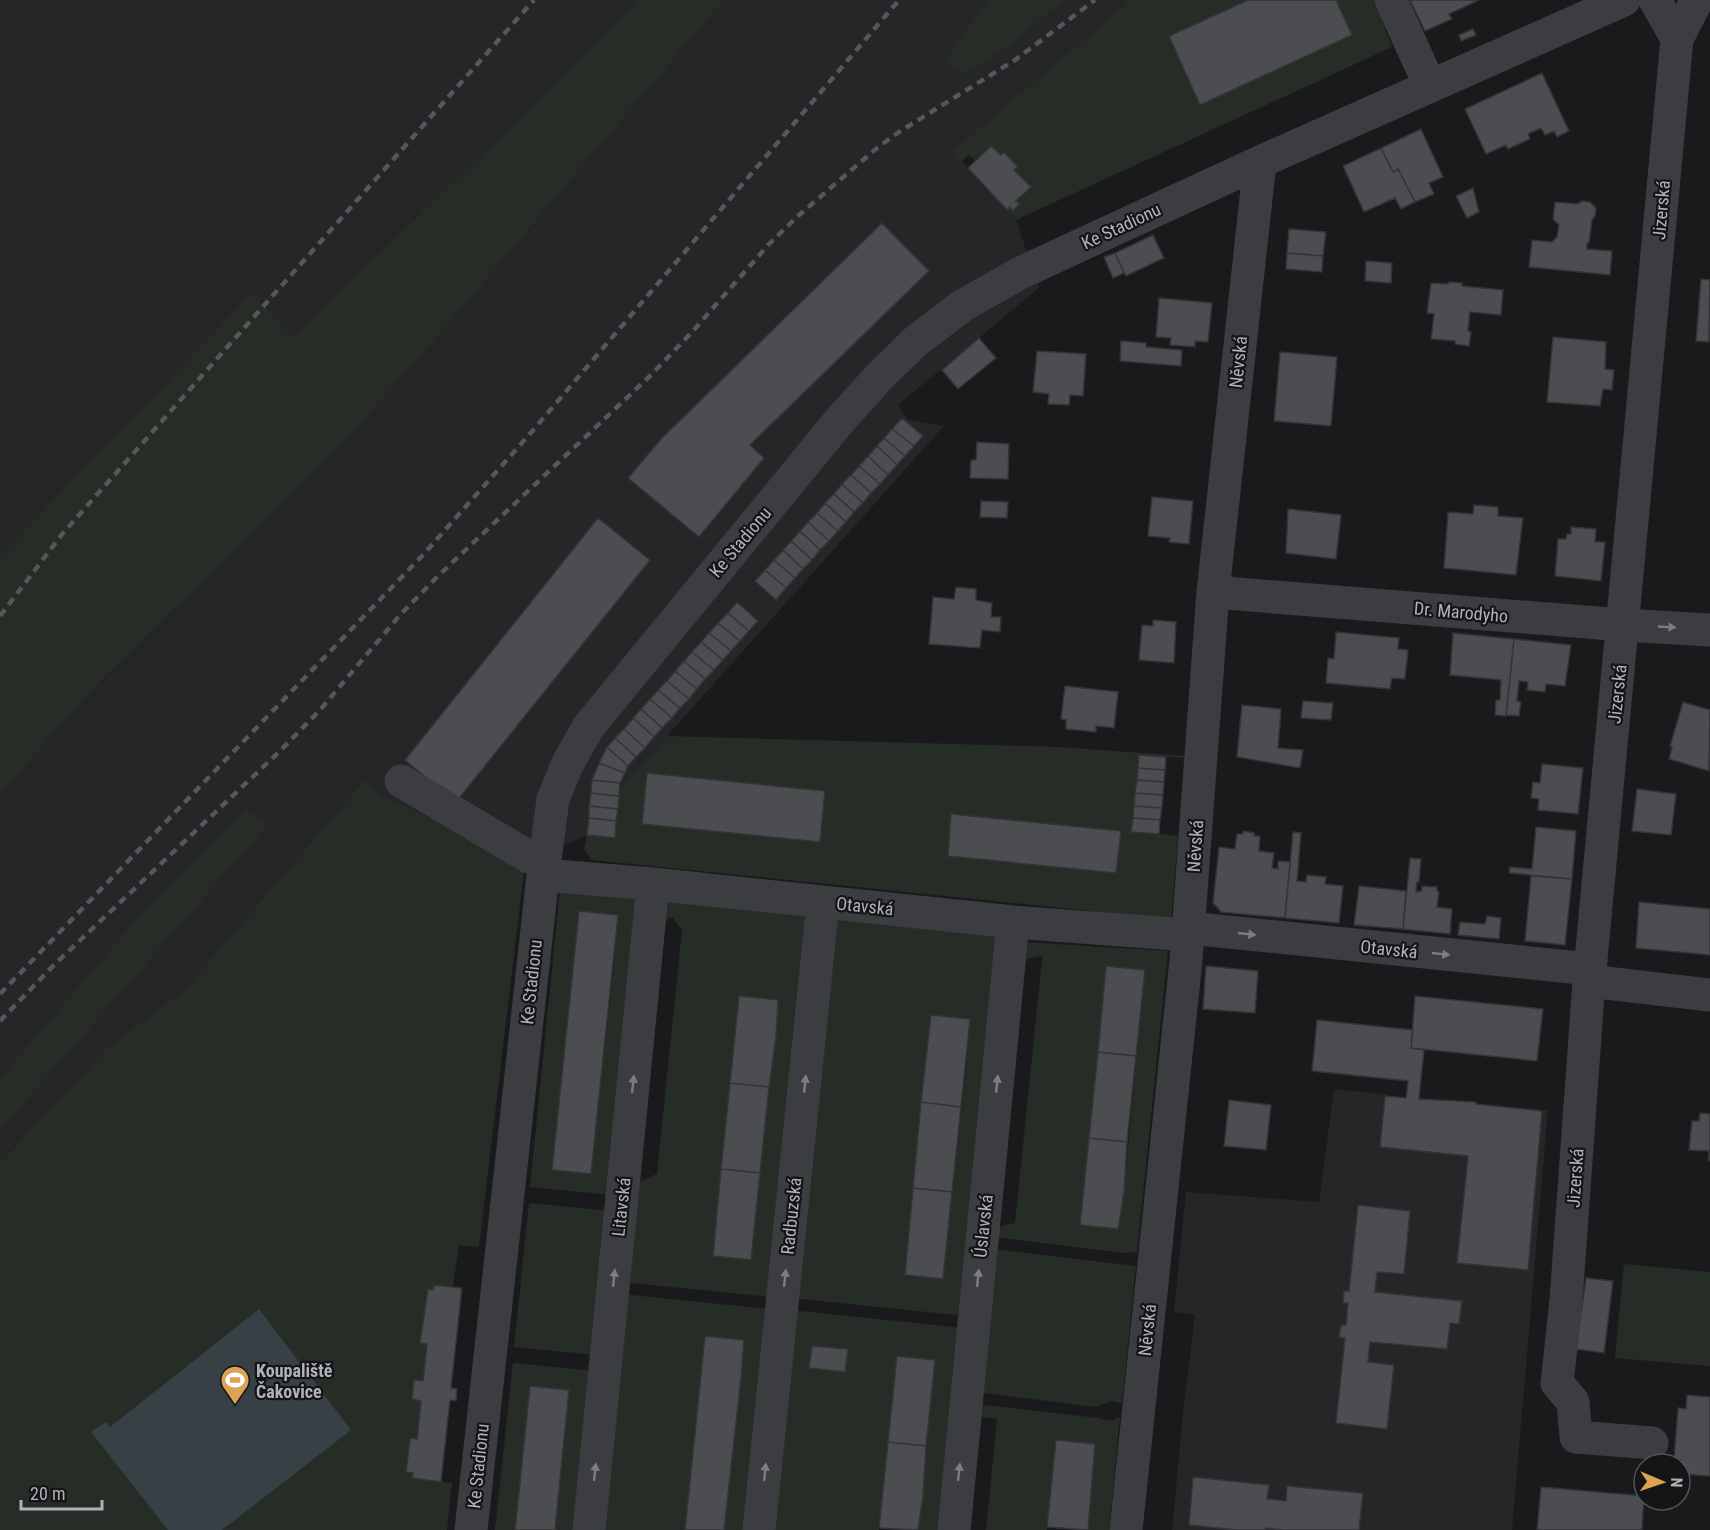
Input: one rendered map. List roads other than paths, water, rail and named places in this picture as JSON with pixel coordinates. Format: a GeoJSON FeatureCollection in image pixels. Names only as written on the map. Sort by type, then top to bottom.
{"type":"FeatureCollection","features":[{"type":"Feature","properties":{"kind":"street"},"geometry":{"type":"LineString","coordinates":[[1391,0],[1430,86]]}},
{"type":"Feature","properties":{"kind":"street","name":"Ke Stadionu"},"geometry":{"type":"LineString","coordinates":[[471,1530],[553,799],[568,763],[589,726],[879,377],[916,341],[962,306],[1020,273],[1260,162],[1624,0]]}},
{"type":"Feature","properties":{"kind":"street"},"geometry":{"type":"LineString","coordinates":[[1654,0],[1677,39]]}},
{"type":"Feature","properties":{"kind":"street","name":"Jizerská"},"geometry":{"type":"LineString","coordinates":[[1652,1443],[1576,1437],[1573,1402],[1557,1383],[1566,1300],[1590,975],[1677,39],[1697,0]]}},
{"type":"Feature","properties":{"kind":"street","name":"Něvská"},"geometry":{"type":"LineString","coordinates":[[1126,1530],[1188,932],[1213,592],[1260,162]]}},
{"type":"Feature","properties":{"kind":"street","name":"Dr. Marodyho"},"geometry":{"type":"LineString","coordinates":[[1213,592],[1710,630]]}},
{"type":"Feature","properties":{"kind":"street","name":"Otavská"},"geometry":{"type":"LineString","coordinates":[[401,781],[544,867],[653,884],[1013,922],[1188,932],[1590,975],[1710,995]]}},
{"type":"Feature","properties":{"kind":"street","name":"Litavská"},"geometry":{"type":"LineString","coordinates":[[589,1530],[653,884]]}},
{"type":"Feature","properties":{"kind":"street","name":"Radbuzská"},"geometry":{"type":"LineString","coordinates":[[759,1530],[823,902]]}},
{"type":"Feature","properties":{"kind":"street","name":"Úslavská"},"geometry":{"type":"LineString","coordinates":[[954,1530],[1013,922]]}},
{"type":"Feature","properties":{"kind":"railway"},"geometry":{"type":"LineString","coordinates":[[0,616],[63,533],[534,0]]}},
{"type":"Feature","properties":{"kind":"railway"},"geometry":{"type":"LineString","coordinates":[[0,994],[422,556],[535,428],[899,0]]}},
{"type":"Feature","properties":{"kind":"railway"},"geometry":{"type":"LineString","coordinates":[[0,1021],[54,965],[280,751],[320,710],[400,615],[439,575],[651,375],[769,244],[798,216],[877,148],[1015,60],[1095,0]]}},
{"type":"Feature","properties":{"kind":"place","name":"Koupaliště Čakovice"},"geometry":{"type":"Point","coordinates":[235,1406]}}]}
